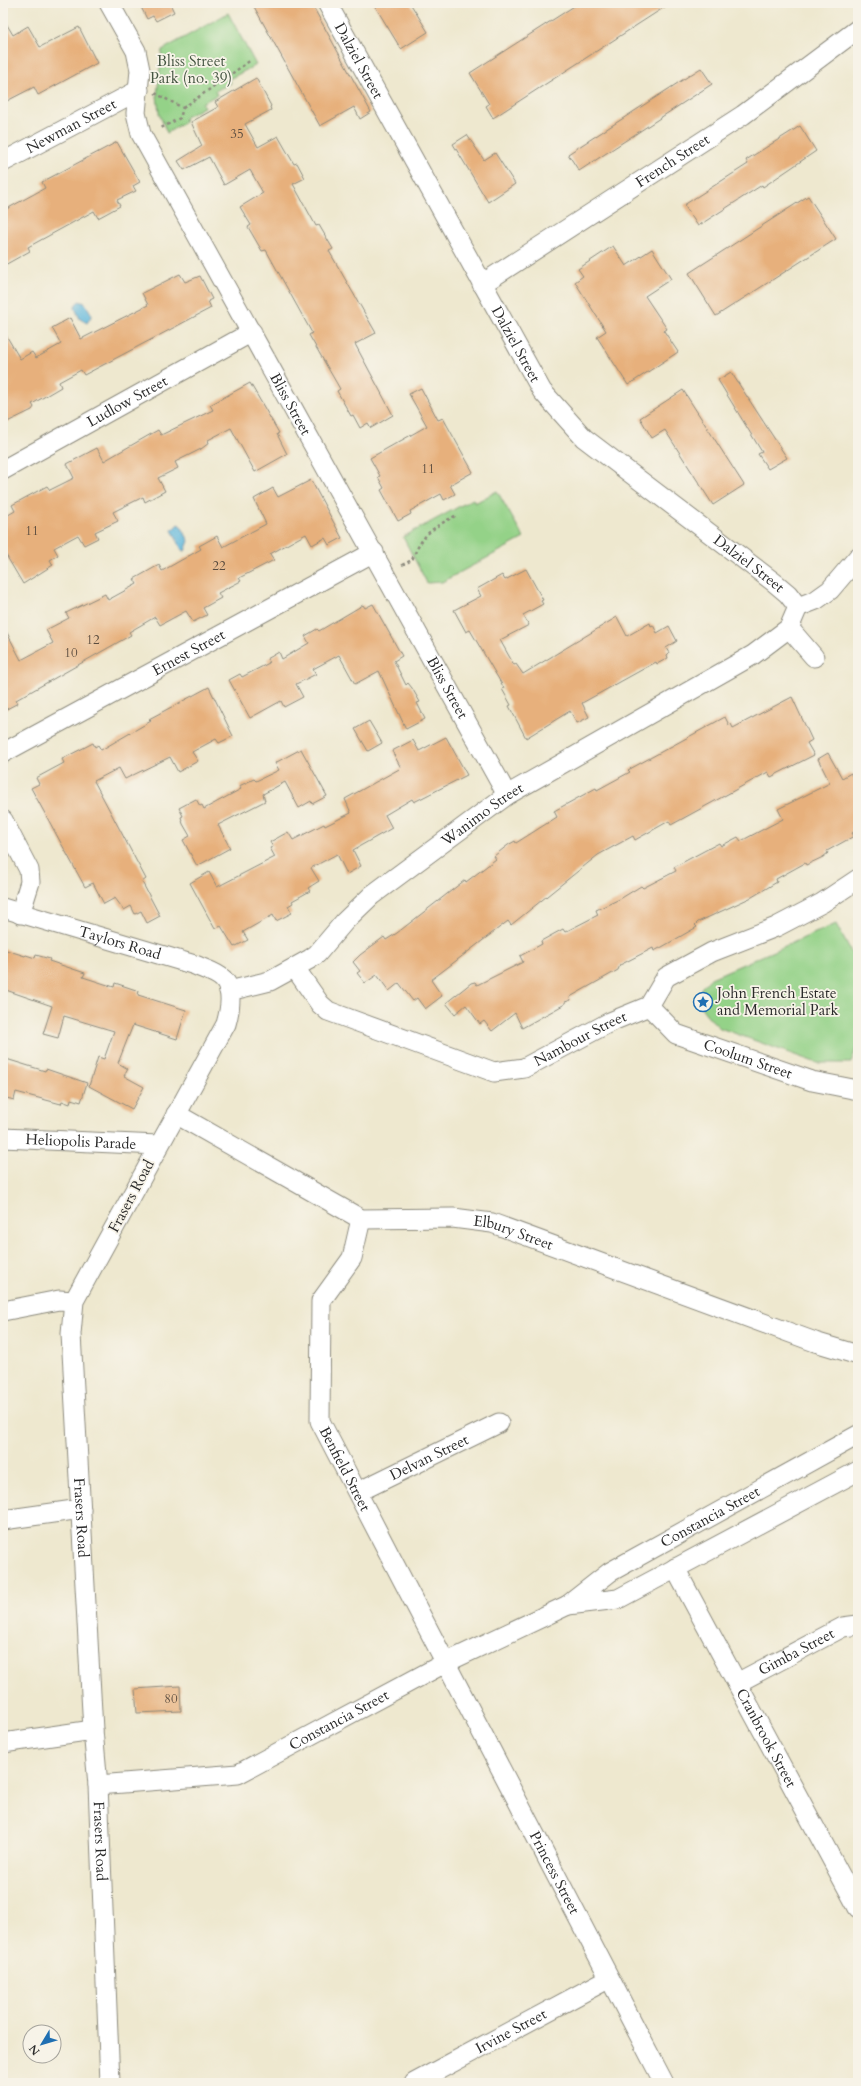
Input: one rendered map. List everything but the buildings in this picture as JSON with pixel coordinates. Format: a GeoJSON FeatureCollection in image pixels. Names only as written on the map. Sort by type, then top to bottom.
{"type":"FeatureCollection","features":[{"type":"Feature","properties":{"kind":"street","name":"Bliss Street"},"geometry":{"type":"LineString","coordinates":[[109,3],[136,51],[146,91],[136,113],[141,134],[374,552],[507,795]]}},
{"type":"Feature","properties":{"kind":"street","name":"Dalziel Street"},"geometry":{"type":"LineString","coordinates":[[326,3],[542,391],[584,438],[775,583],[788,594],[798,607]]}},
{"type":"Feature","properties":{"kind":"street","name":"French Street"},"geometry":{"type":"LineString","coordinates":[[482,284],[743,115],[858,29]]}},
{"type":"Feature","properties":{"kind":"street","name":"Newman Street"},"geometry":{"type":"LineString","coordinates":[[3,162],[146,91]]}},
{"type":"Feature","properties":{"kind":"street","name":"Ludlow Street"},"geometry":{"type":"LineString","coordinates":[[3,470],[252,332]]}},
{"type":"Feature","properties":{"kind":"street","name":"Ernest Street"},"geometry":{"type":"LineString","coordinates":[[3,753],[374,552]]}},
{"type":"Feature","properties":{"kind":"street"},"geometry":{"type":"LineString","coordinates":[[814,657],[789,628],[798,607],[816,600],[830,590],[858,557]]}},
{"type":"Feature","properties":{"kind":"street","name":"Wanimo Street"},"geometry":{"type":"LineString","coordinates":[[229,990],[270,981],[317,954],[345,921],[372,895],[507,795],[753,655],[789,628]]}},
{"type":"Feature","properties":{"kind":"street"},"geometry":{"type":"LineString","coordinates":[[3,820],[29,870],[30,882],[12,911]]}},
{"type":"Feature","properties":{"kind":"street"},"geometry":{"type":"LineString","coordinates":[[649,1006],[666,977],[712,952],[776,927],[822,903],[858,879]]}},
{"type":"Feature","properties":{"kind":"street","name":"Taylors Road"},"geometry":{"type":"LineString","coordinates":[[12,911],[195,965],[223,979],[229,990]]}},
{"type":"Feature","properties":{"kind":"street","name":"Nambour Street"},"geometry":{"type":"LineString","coordinates":[[295,968],[320,1004],[328,1011],[494,1072],[524,1068],[610,1022],[649,1006]]}},
{"type":"Feature","properties":{"kind":"street","name":"Frasers Road"},"geometry":{"type":"LineString","coordinates":[[110,2083],[98,1785],[93,1730],[71,1334],[74,1301],[158,1145],[226,1024],[230,1002],[229,990]]}},
{"type":"Feature","properties":{"kind":"street","name":"Coolum Street"},"geometry":{"type":"LineString","coordinates":[[649,1006],[676,1034],[812,1081],[858,1090]]}},
{"type":"Feature","properties":{"kind":"street"},"geometry":{"type":"LineString","coordinates":[[176,1114],[362,1220]]}},
{"type":"Feature","properties":{"kind":"street","name":"Heliopolis Parade"},"geometry":{"type":"LineString","coordinates":[[3,1138],[158,1145]]}},
{"type":"Feature","properties":{"kind":"street","name":"Elbury Street"},"geometry":{"type":"LineString","coordinates":[[362,1220],[453,1218],[492,1223],[807,1339],[858,1355]]}},
{"type":"Feature","properties":{"kind":"street","name":"Benfield Street"},"geometry":{"type":"LineString","coordinates":[[362,1220],[352,1258],[321,1301],[320,1421],[445,1663]]}},
{"type":"Feature","properties":{"kind":"street"},"geometry":{"type":"LineString","coordinates":[[3,1311],[59,1300],[74,1301]]}},
{"type":"Feature","properties":{"kind":"street","name":"Delvan Street"},"geometry":{"type":"LineString","coordinates":[[358,1492],[499,1423]]}},
{"type":"Feature","properties":{"kind":"street","name":"Constancia Street"},"geometry":{"type":"LineString","coordinates":[[98,1785],[238,1774],[445,1663],[568,1605],[610,1572],[858,1435]]}},
{"type":"Feature","properties":{"kind":"street","name":"Constancia Street"},"geometry":{"type":"LineString","coordinates":[[568,1605],[618,1599],[858,1471]]}},
{"type":"Feature","properties":{"kind":"street"},"geometry":{"type":"LineString","coordinates":[[3,1520],[81,1509]]}},
{"type":"Feature","properties":{"kind":"street","name":"Cranbrook Street"},"geometry":{"type":"LineString","coordinates":[[675,1568],[858,1908]]}},
{"type":"Feature","properties":{"kind":"street","name":"Gimba Street"},"geometry":{"type":"LineString","coordinates":[[737,1683],[844,1627],[857,1624]]}},
{"type":"Feature","properties":{"kind":"street","name":"Princess Street"},"geometry":{"type":"LineString","coordinates":[[445,1663],[608,1979],[664,2083]]}},
{"type":"Feature","properties":{"kind":"street"},"geometry":{"type":"LineString","coordinates":[[3,1743],[93,1730]]}},
{"type":"Feature","properties":{"kind":"street","name":"Irvine Street"},"geometry":{"type":"LineString","coordinates":[[414,2083],[608,1979]]}},
{"type":"Feature","properties":{"kind":"path"},"geometry":{"type":"LineString","coordinates":[[161,128],[180,118],[183,108],[251,60]]}},
{"type":"Feature","properties":{"kind":"path"},"geometry":{"type":"LineString","coordinates":[[146,91],[183,108]]}},
{"type":"Feature","properties":{"kind":"path"},"geometry":{"type":"LineString","coordinates":[[402,565],[412,560],[419,542],[433,527],[457,515]]}},
{"type":"Feature","properties":{"kind":"green space","name":"Bliss Street Park (no. 39)"},"geometry":{"type":"Polygon","coordinates":[[[228,13],[256,65],[229,79],[231,83],[215,91],[217,95],[202,103],[204,107],[184,118],[185,122],[167,133],[159,113],[157,95],[162,50],[228,13]]]}},
{"type":"Feature","properties":{"kind":"green space"},"geometry":{"type":"Polygon","coordinates":[[[497,491],[524,538],[442,582],[427,583],[403,537],[473,499],[475,503],[497,491]]]}},
{"type":"Feature","properties":{"kind":"green space"},"geometry":{"type":"Polygon","coordinates":[[[836,924],[858,965],[858,1043],[851,1063],[817,1063],[720,1028],[703,1010],[697,998],[702,987],[711,978],[836,924]]]}},
{"type":"Feature","properties":{"kind":"water"},"geometry":{"type":"Polygon","coordinates":[[[79,301],[85,303],[92,315],[87,323],[80,319],[75,308],[79,301]]]}},
{"type":"Feature","properties":{"kind":"water"},"geometry":{"type":"Polygon","coordinates":[[[178,524],[181,526],[189,541],[185,551],[182,550],[172,530],[178,524]]]}},
{"type":"Feature","properties":{"kind":"place","name":"John French Estate and Memorial Park"},"geometry":{"type":"Point","coordinates":[703,1002]}}]}
